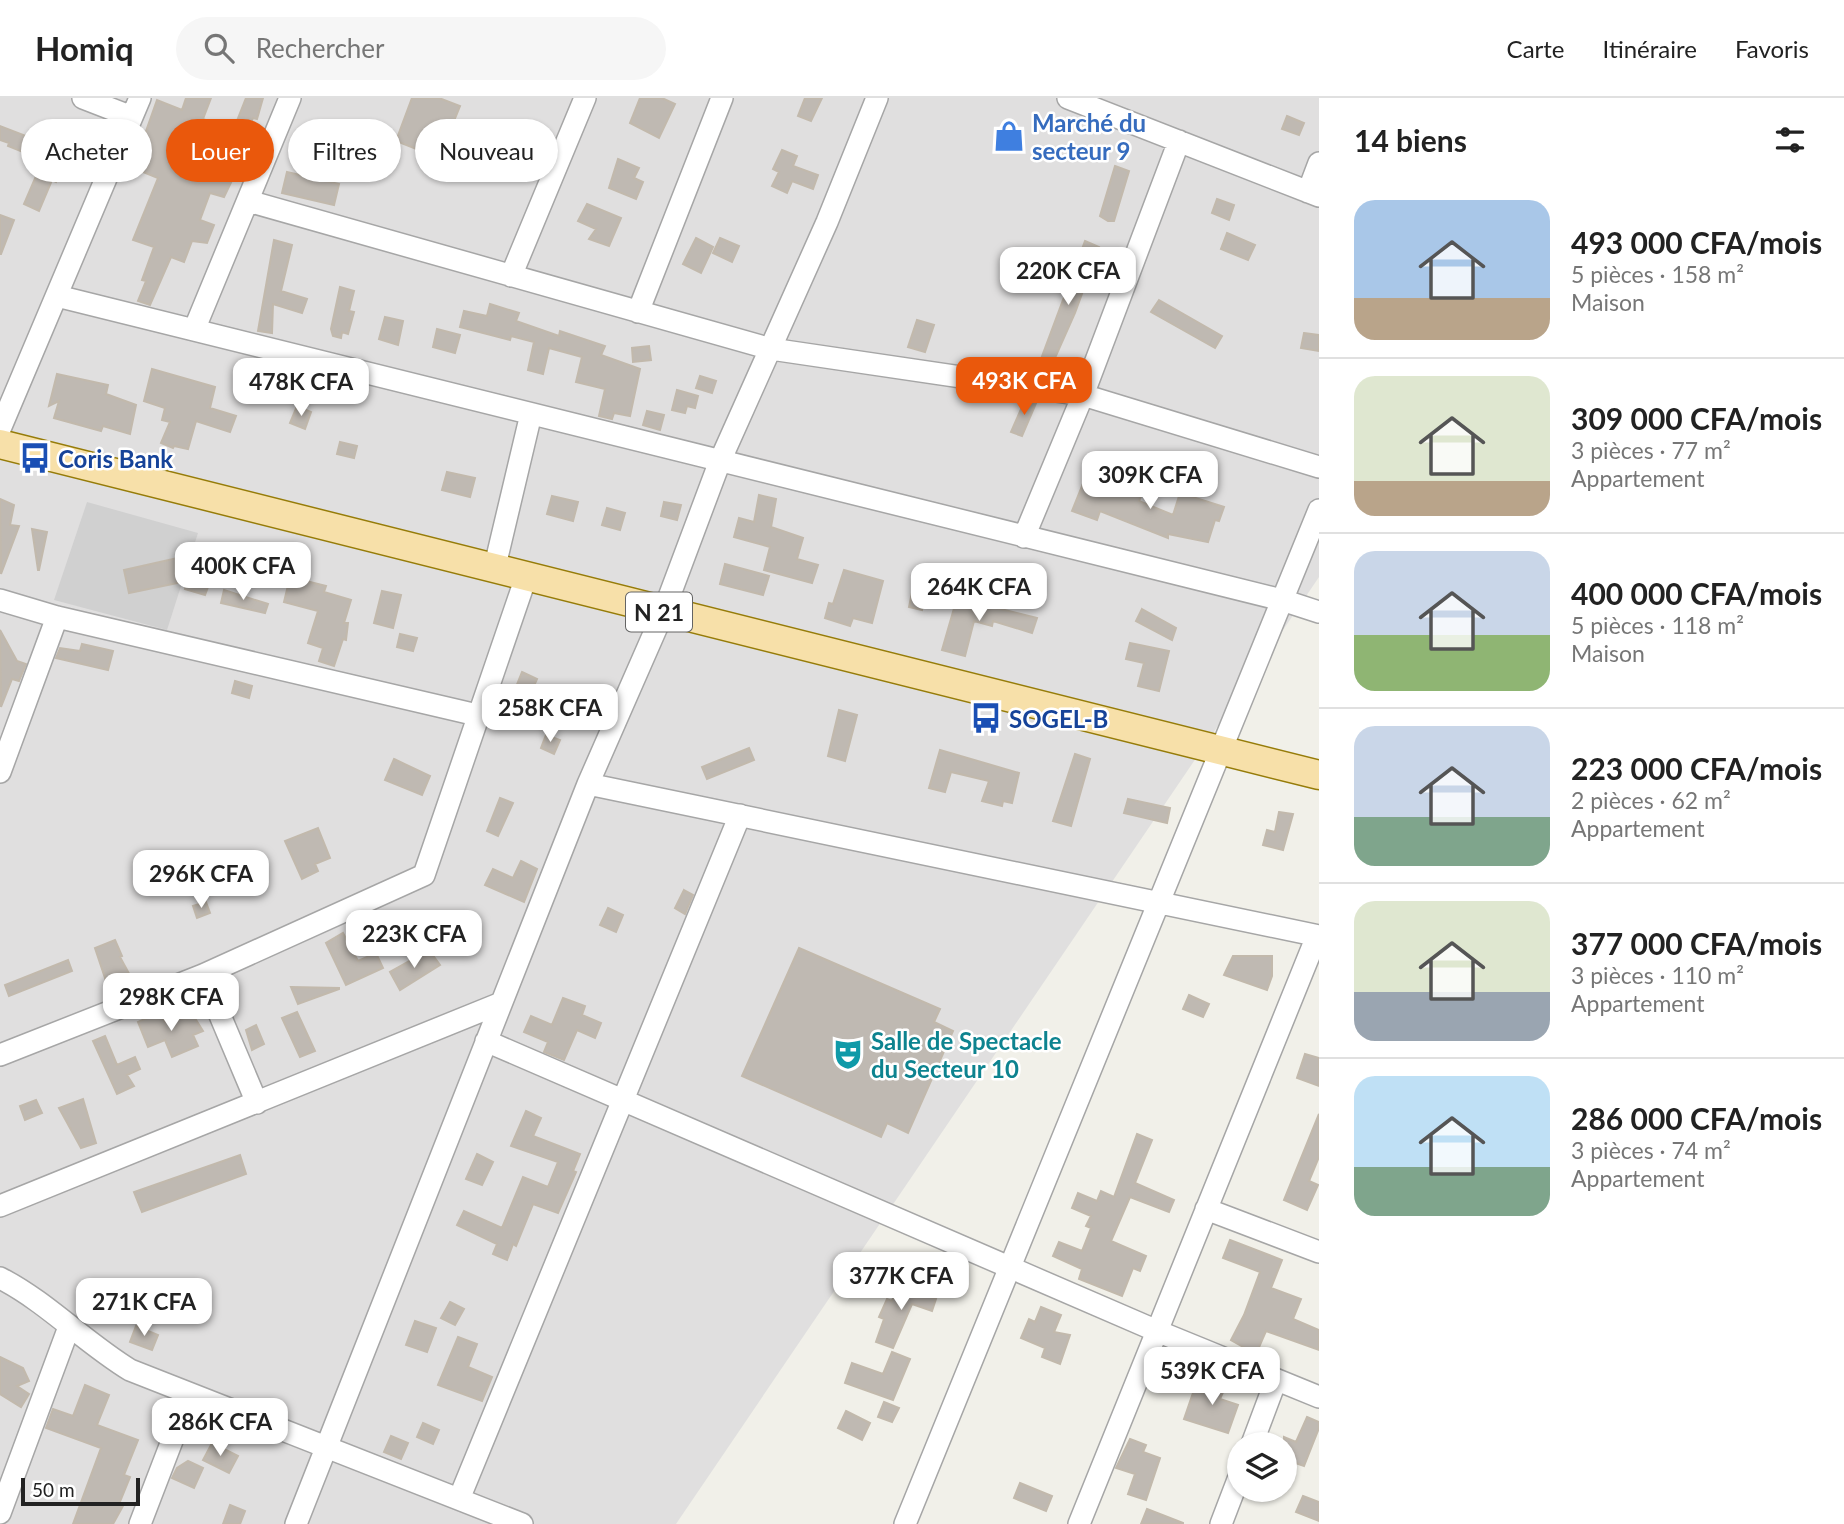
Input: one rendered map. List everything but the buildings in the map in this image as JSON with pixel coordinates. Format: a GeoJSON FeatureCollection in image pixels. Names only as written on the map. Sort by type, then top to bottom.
{"type":"FeatureCollection","features":[{"type":"Feature","properties":{"kind":"main road","name":"N 21"},"geometry":{"type":"LineString","coordinates":[[0,444],[663,613],[1319,775]]}},
{"type":"Feature","properties":{"kind":"street"},"geometry":{"type":"LineString","coordinates":[[0,429],[136,107],[83,98]]}},
{"type":"Feature","properties":{"kind":"street"},"geometry":{"type":"LineString","coordinates":[[194,330],[290,98]]}},
{"type":"Feature","properties":{"kind":"street"},"geometry":{"type":"LineString","coordinates":[[510,276],[584,98]]}},
{"type":"Feature","properties":{"kind":"street"},"geometry":{"type":"LineString","coordinates":[[638,312],[722,98]]}},
{"type":"Feature","properties":{"kind":"street"},"geometry":{"type":"LineString","coordinates":[[296,1524],[588,784],[663,613],[720,461],[827,222],[877,98]]}},
{"type":"Feature","properties":{"kind":"street"},"geometry":{"type":"LineString","coordinates":[[1068,98],[1314,194],[1319,163]]}},
{"type":"Feature","properties":{"kind":"street"},"geometry":{"type":"LineString","coordinates":[[1024,537],[1083,396],[1179,141]]}},
{"type":"Feature","properties":{"kind":"street"},"geometry":{"type":"LineString","coordinates":[[248,201],[771,349],[1083,396],[1319,467]]}},
{"type":"Feature","properties":{"kind":"street"},"geometry":{"type":"LineString","coordinates":[[57,296],[1282,600],[1319,612]]}},
{"type":"Feature","properties":{"kind":"street"},"geometry":{"type":"LineString","coordinates":[[494,570],[531,414]]}},
{"type":"Feature","properties":{"kind":"street"},"geometry":{"type":"LineString","coordinates":[[905,1524],[1319,510]]}},
{"type":"Feature","properties":{"kind":"street"},"geometry":{"type":"LineString","coordinates":[[0,1055],[203,975],[424,875],[526,577]]}},
{"type":"Feature","properties":{"kind":"street"},"geometry":{"type":"LineString","coordinates":[[0,600],[57,617],[477,715]]}},
{"type":"Feature","properties":{"kind":"street"},"geometry":{"type":"LineString","coordinates":[[0,772],[57,617]]}},
{"type":"Feature","properties":{"kind":"street"},"geometry":{"type":"LineString","coordinates":[[588,784],[1160,900],[1318,936],[1079,1524]]}},
{"type":"Feature","properties":{"kind":"street"},"geometry":{"type":"LineString","coordinates":[[459,1499],[740,815]]}},
{"type":"Feature","properties":{"kind":"street"},"geometry":{"type":"LineString","coordinates":[[203,975],[257,1103]]}},
{"type":"Feature","properties":{"kind":"street"},"geometry":{"type":"LineString","coordinates":[[0,1206],[501,1003]]}},
{"type":"Feature","properties":{"kind":"street"},"geometry":{"type":"LineString","coordinates":[[486,1041],[1009,1268],[1319,1397]]}},
{"type":"Feature","properties":{"kind":"street"},"geometry":{"type":"LineString","coordinates":[[1206,1209],[1319,1252]]}},
{"type":"Feature","properties":{"kind":"street"},"geometry":{"type":"LineString","coordinates":[[0,1278],[28,1292],[95,1349],[130,1370],[522,1524]]}},
{"type":"Feature","properties":{"kind":"street"},"geometry":{"type":"LineString","coordinates":[[0,1513],[6,1482],[69,1327]]}},
{"type":"Feature","properties":{"kind":"street"},"geometry":{"type":"LineString","coordinates":[[1256,1432],[1276,1380]]}},
{"type":"Feature","properties":{"kind":"street"},"geometry":{"type":"LineString","coordinates":[[140,1524],[190,1394]]}},
{"type":"Feature","properties":{"kind":"street"},"geometry":{"type":"LineString","coordinates":[[1221,1524],[1229,1502]]}},
{"type":"Feature","properties":{"kind":"shaded area"},"geometry":{"type":"Polygon","coordinates":[[[0,98],[1319,98],[1319,577],[676,1524],[0,1524],[0,98]]]}},
{"type":"Feature","properties":{"kind":"shaded area"},"geometry":{"type":"Polygon","coordinates":[[[87,502],[198,533],[167,630],[54,600],[87,502]]]}},
{"type":"Feature","properties":{"kind":"place","name":"Marché du secteur 9"},"geometry":{"type":"Point","coordinates":[1009,136]}},
{"type":"Feature","properties":{"kind":"place","name":"Coris Bank"},"geometry":{"type":"Point","coordinates":[35,458]}},
{"type":"Feature","properties":{"kind":"place","name":"SOGEL-B"},"geometry":{"type":"Point","coordinates":[986,718]}},
{"type":"Feature","properties":{"kind":"place","name":"Salle de Spectacle du Secteur 10"},"geometry":{"type":"Point","coordinates":[848,1054]}}]}
